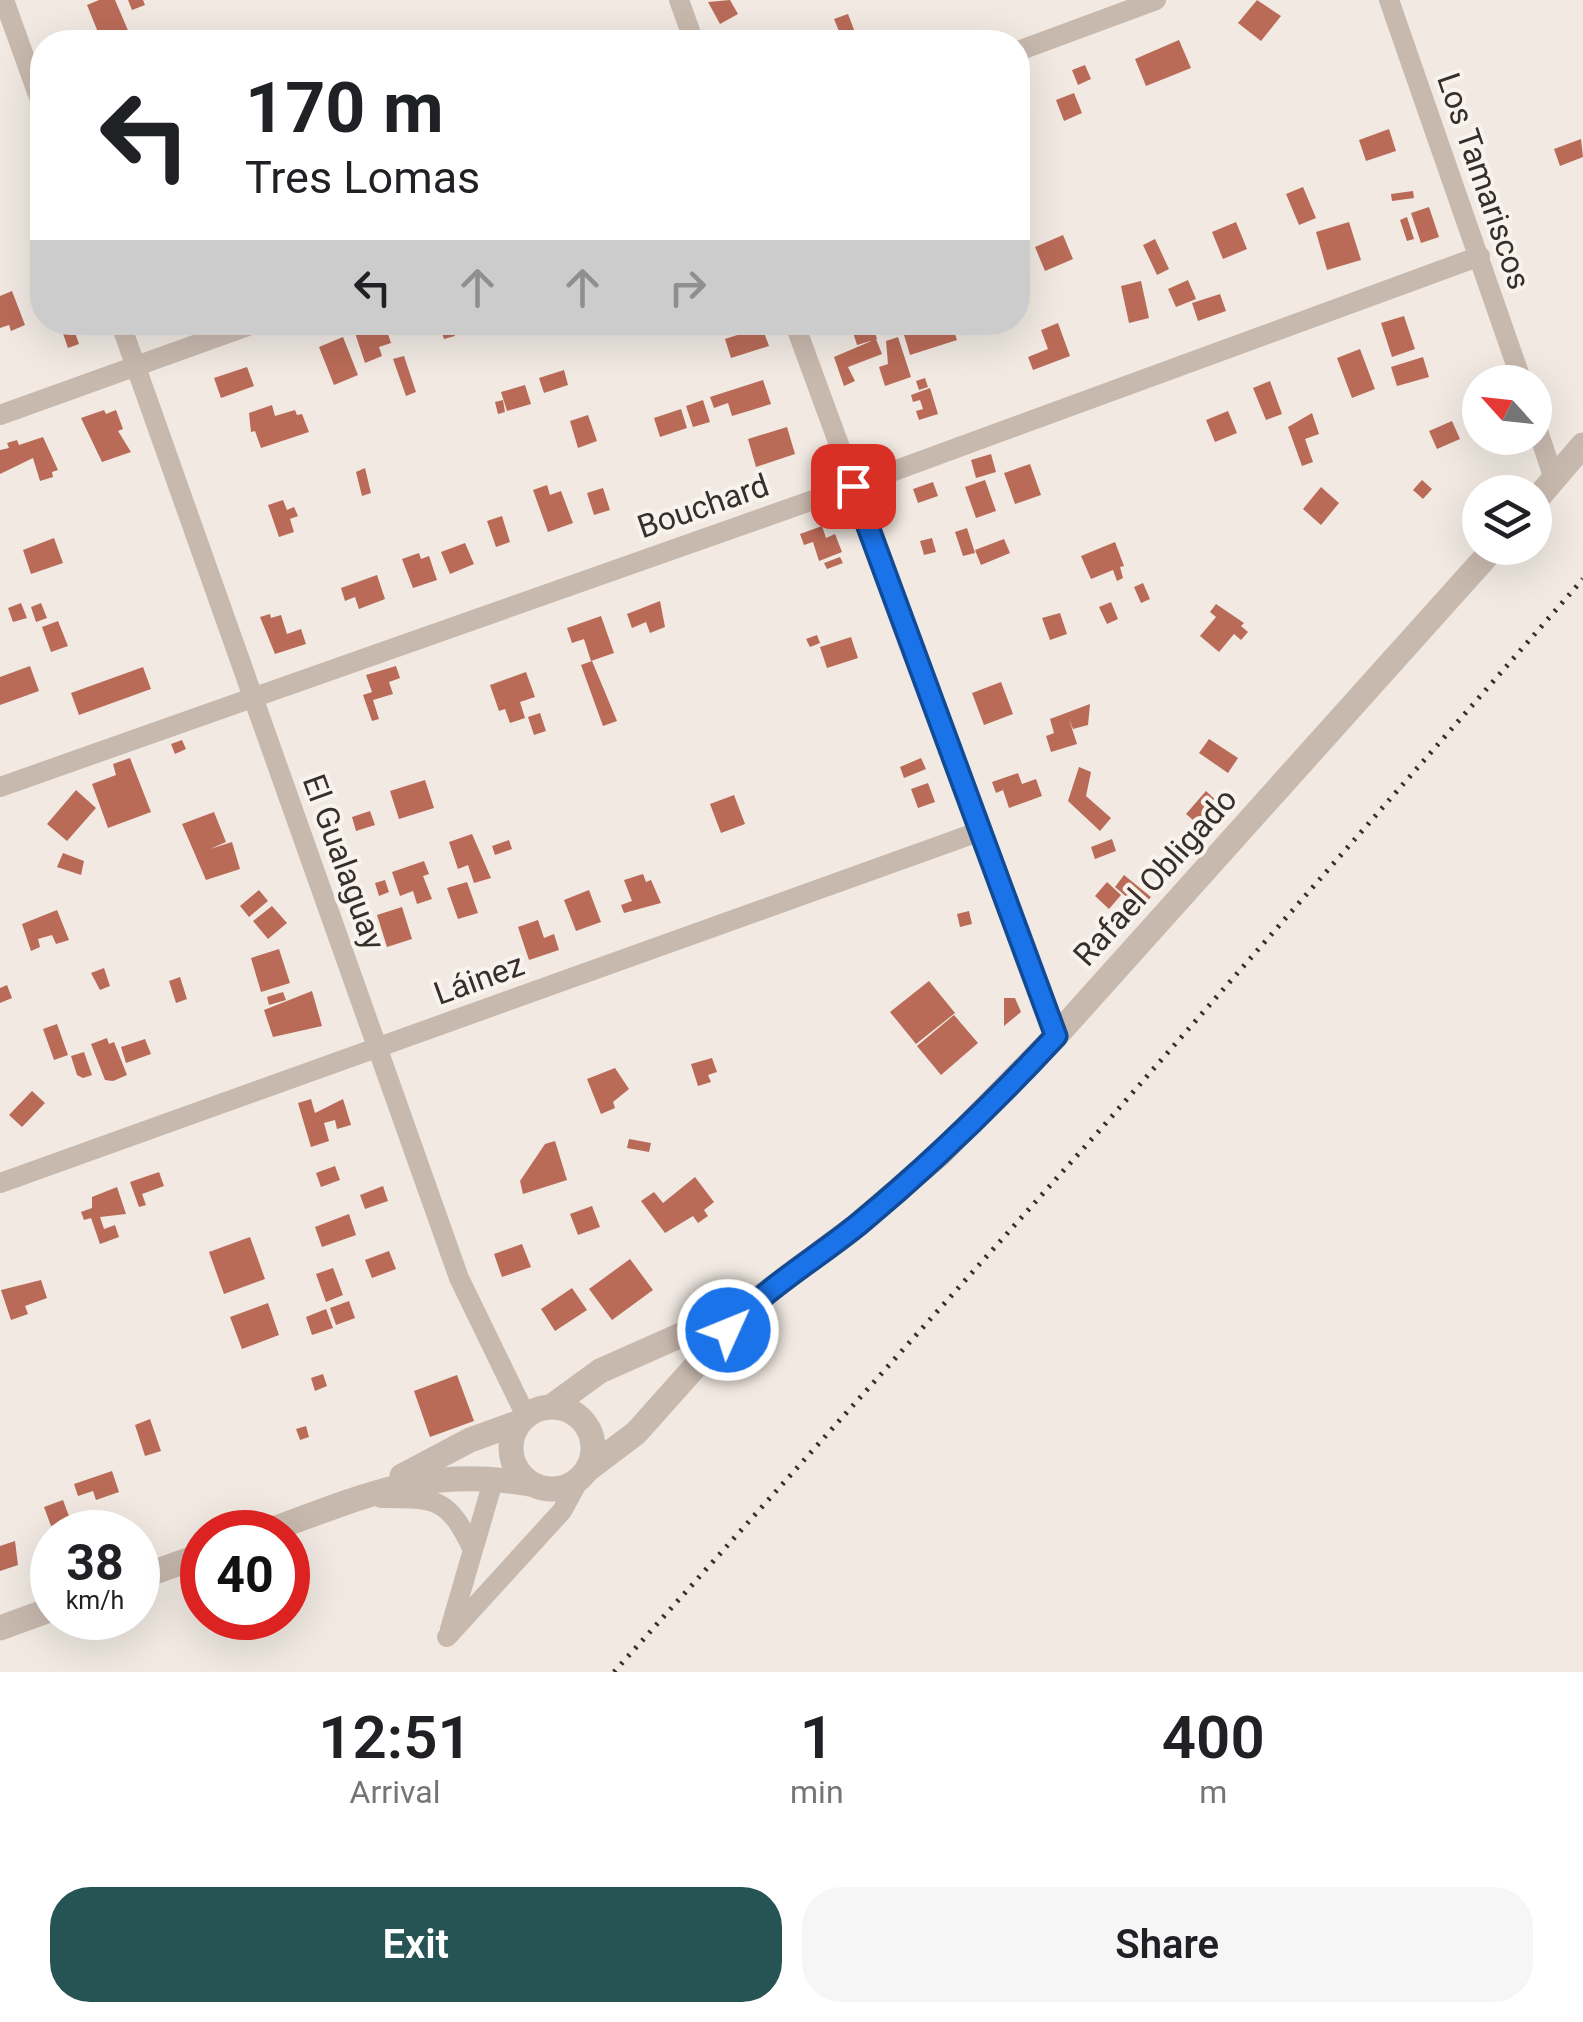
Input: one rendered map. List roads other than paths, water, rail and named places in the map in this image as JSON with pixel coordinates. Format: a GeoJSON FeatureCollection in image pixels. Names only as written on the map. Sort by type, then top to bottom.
{"type":"FeatureCollection","features":[{"type":"Feature","properties":{"kind":"street"},"geometry":{"type":"LineString","coordinates":[[678,0],[689,30]]}},
{"type":"Feature","properties":{"kind":"street"},"geometry":{"type":"LineString","coordinates":[[1030,47],[1156,0]]}},
{"type":"Feature","properties":{"kind":"street","name":"Los Tamariscos"},"geometry":{"type":"LineString","coordinates":[[1388,0],[1516,365]]}},
{"type":"Feature","properties":{"kind":"street"},"geometry":{"type":"LineString","coordinates":[[7,2],[30,70]]}},
{"type":"Feature","properties":{"kind":"street","name":"Bouchard"},"geometry":{"type":"LineString","coordinates":[[0,787],[252,694],[853,486],[1480,256]]}},
{"type":"Feature","properties":{"kind":"street","name":"El Gualaguay"},"geometry":{"type":"LineString","coordinates":[[125,335],[460,1278],[523,1419]]}},
{"type":"Feature","properties":{"kind":"street"},"geometry":{"type":"LineString","coordinates":[[0,416],[223,335]]}},
{"type":"Feature","properties":{"kind":"street"},"geometry":{"type":"LineString","coordinates":[[799,335],[1056,1036]]}},
{"type":"Feature","properties":{"kind":"street"},"geometry":{"type":"LineString","coordinates":[[1554,479],[1583,444]]}},
{"type":"Feature","properties":{"kind":"street"},"geometry":{"type":"LineString","coordinates":[[1546,455],[1554,479]]}},
{"type":"Feature","properties":{"kind":"street","name":"Rafael Obligado"},"geometry":{"type":"LineString","coordinates":[[583,1474],[636,1433],[751,1304],[856,1226],[926,1166],[1056,1036],[1479,565]]}},
{"type":"Feature","properties":{"kind":"street","name":"Láinez"},"geometry":{"type":"LineString","coordinates":[[0,1183],[978,832]]}},
{"type":"Feature","properties":{"kind":"street","name":"Rafael Obligado"},"geometry":{"type":"LineString","coordinates":[[552,1406],[600,1371],[751,1304]]}},
{"type":"Feature","properties":{"kind":"street"},"geometry":{"type":"LineString","coordinates":[[359,1498],[470,1440],[552,1406],[573,1412],[586,1425],[593,1453],[562,1511],[448,1637],[494,1478]]}},
{"type":"Feature","properties":{"kind":"street"},"geometry":{"type":"LineString","coordinates":[[523,1419],[512,1437],[513,1461],[534,1485]]}},
{"type":"Feature","properties":{"kind":"street"},"geometry":{"type":"LineString","coordinates":[[310,1516],[414,1480],[494,1478],[559,1488],[583,1474]]}},
{"type":"Feature","properties":{"kind":"street"},"geometry":{"type":"LineString","coordinates":[[359,1498],[432,1498],[459,1521],[473,1550]]}},
{"type":"Feature","properties":{"kind":"street"},"geometry":{"type":"LineString","coordinates":[[0,1628],[30,1617]]}},
{"type":"Feature","properties":{"kind":"railway"},"geometry":{"type":"LineString","coordinates":[[614,1672],[1099,1131],[1583,579]]}}]}
